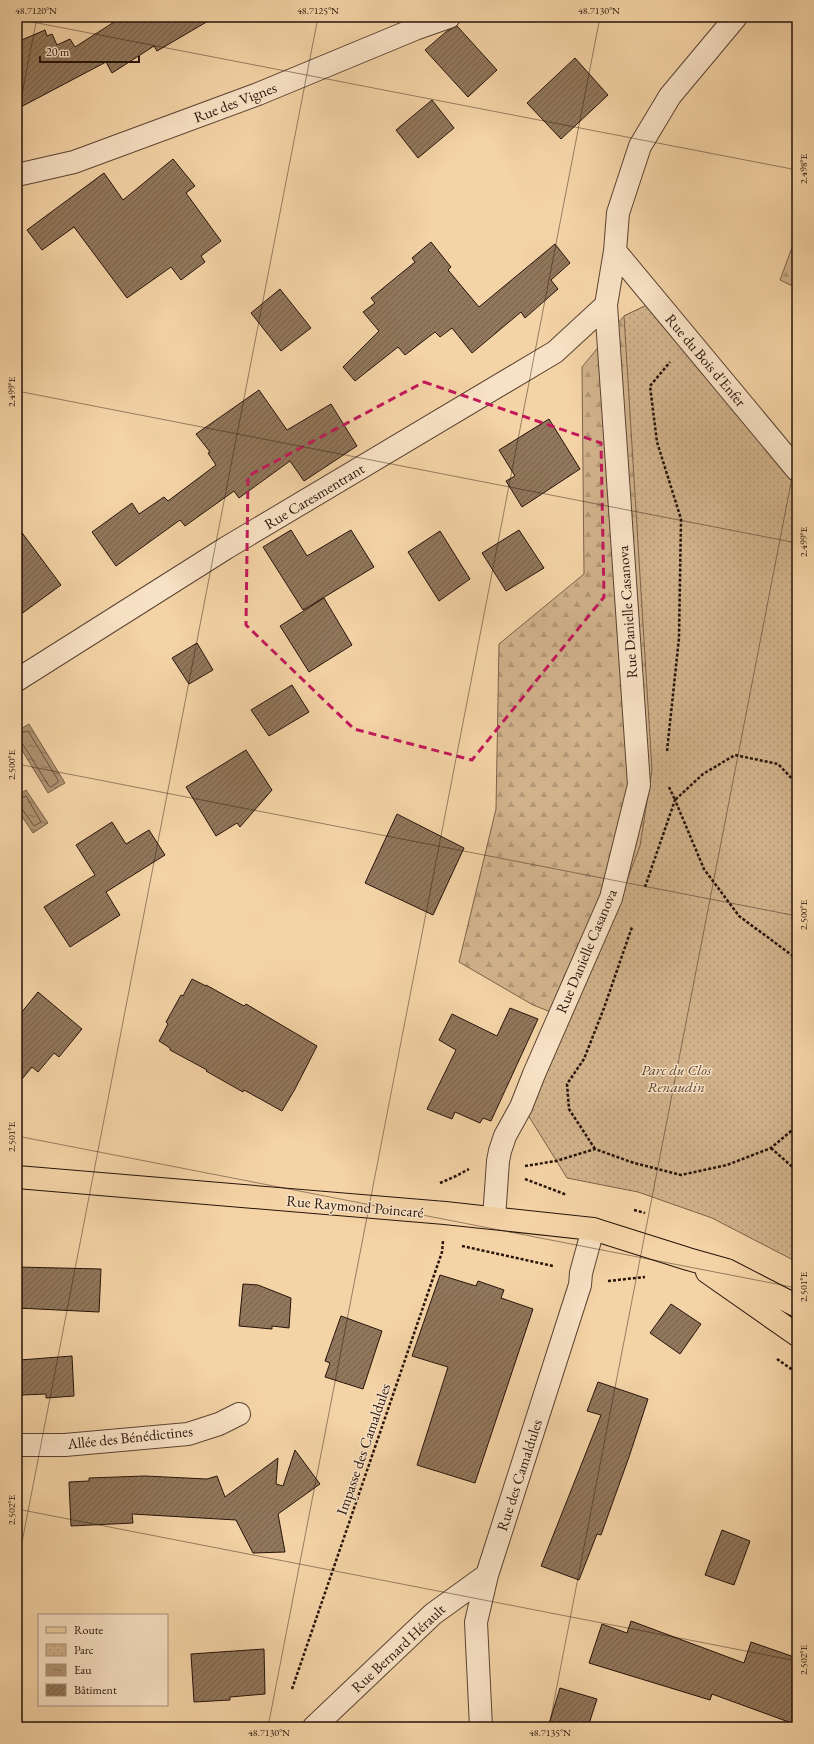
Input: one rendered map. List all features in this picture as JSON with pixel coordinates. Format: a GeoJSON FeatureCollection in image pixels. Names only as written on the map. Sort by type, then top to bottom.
{"type":"FeatureCollection","features":[{"type":"Feature","properties":{"kind":"main road","name":"Rue Raymond Poincaré"},"geometry":{"type":"LineString","coordinates":[[17,1177],[444,1223],[494,1218],[593,1229],[728,1270],[797,1306]]}},
{"type":"Feature","properties":{"kind":"main road","name":"Rue Raymond Poincaré"},"geometry":{"type":"LineString","coordinates":[[688,1259],[797,1335]]}},
{"type":"Feature","properties":{"kind":"street","name":"Rue des Vignes"},"geometry":{"type":"LineString","coordinates":[[17,175],[81,160],[258,94],[415,29],[449,17]]}},
{"type":"Feature","properties":{"kind":"street","name":"Rue Danielle Casanova"},"geometry":{"type":"LineString","coordinates":[[494,1218],[498,1161],[505,1136],[521,1107],[611,898],[639,785],[606,305],[615,251],[618,214],[640,146],[670,96],[736,17]]}},
{"type":"Feature","properties":{"kind":"street","name":"Rue du Bois d'Enfer"},"geometry":{"type":"LineString","coordinates":[[615,251],[797,470]]}},
{"type":"Feature","properties":{"kind":"street","name":"Rue Caresmentrant"},"geometry":{"type":"LineString","coordinates":[[17,680],[226,548],[555,352],[606,305]]}},
{"type":"Feature","properties":{"kind":"street","name":"Rue des Camaldules"},"geometry":{"type":"LineString","coordinates":[[481,1727],[476,1622],[487,1575],[580,1285],[581,1273],[593,1229]]}},
{"type":"Feature","properties":{"kind":"street","name":"Allée des Bénédictines"},"geometry":{"type":"LineString","coordinates":[[17,1445],[65,1444],[188,1434],[219,1424],[239,1414]]}},
{"type":"Feature","properties":{"kind":"street","name":"Rue Bernard Hérault"},"geometry":{"type":"LineString","coordinates":[[314,1727],[433,1614],[487,1575]]}},
{"type":"Feature","properties":{"kind":"path"},"geometry":{"type":"LineString","coordinates":[[667,754],[679,638],[681,519],[656,442],[650,386],[690,340]]}},
{"type":"Feature","properties":{"kind":"path"},"geometry":{"type":"LineString","coordinates":[[644,889],[675,800],[703,774],[735,755],[778,764],[797,784]]}},
{"type":"Feature","properties":{"kind":"path"},"geometry":{"type":"LineString","coordinates":[[667,783],[704,869],[739,916],[797,960]]}},
{"type":"Feature","properties":{"kind":"path"},"geometry":{"type":"LineString","coordinates":[[595,1149],[570,1109],[567,1084],[584,1059],[604,1008],[632,927]]}},
{"type":"Feature","properties":{"kind":"path"},"geometry":{"type":"LineString","coordinates":[[497,1171],[556,1161],[595,1149],[634,1163],[681,1175],[727,1165],[771,1148],[797,1126]]}},
{"type":"Feature","properties":{"kind":"path"},"geometry":{"type":"LineString","coordinates":[[771,1148],[797,1171]]}},
{"type":"Feature","properties":{"kind":"path"},"geometry":{"type":"LineString","coordinates":[[444,1223],[458,1244],[581,1273],[606,1281],[648,1276]]}},
{"type":"Feature","properties":{"kind":"path","name":"Impasse des Camaldules"},"geometry":{"type":"LineString","coordinates":[[292,1689],[442,1252],[444,1223]]}},
{"type":"Feature","properties":{"kind":"path"},"geometry":{"type":"LineString","coordinates":[[772,1355],[797,1373]]}},
{"type":"Feature","properties":{"kind":"highlighted area"},"geometry":{"type":"Polygon","coordinates":[[[424,382],[601,443],[604,597],[472,760],[354,729],[246,625],[248,476],[424,382]]]}},
{"type":"Feature","properties":{"kind":"green space"},"geometry":{"type":"Polygon","coordinates":[[[797,234],[797,288],[780,280],[797,234]]]}},
{"type":"Feature","properties":{"kind":"green space"},"geometry":{"type":"Polygon","coordinates":[[[651,303],[797,485],[607,1034],[533,1005],[459,962],[496,809],[499,644],[584,574],[582,367],[624,316],[651,303]]]}},
{"type":"Feature","properties":{"kind":"green space","name":"Parc du Clos Renaudin"},"geometry":{"type":"Polygon","coordinates":[[[651,303],[797,485],[797,1262],[712,1218],[638,1192],[567,1178],[528,1115],[602,946],[640,846],[652,770],[624,316],[651,303]]]}},
{"type":"Feature","properties":{"kind":"water"},"geometry":{"type":"Polygon","coordinates":[[[29,724],[65,783],[48,793],[17,742],[17,731],[29,724]]]}},
{"type":"Feature","properties":{"kind":"water"},"geometry":{"type":"Polygon","coordinates":[[[26,790],[48,823],[33,833],[17,809],[17,796],[26,790]]]}},
{"type":"Feature","properties":{"kind":"building"},"geometry":{"type":"Polygon","coordinates":[[[122,17],[215,17],[157,51],[154,46],[112,73],[106,62],[17,109],[17,42],[45,30],[47,36],[52,34],[57,45],[70,39],[75,47],[122,17]]]}},
{"type":"Feature","properties":{"kind":"building"},"geometry":{"type":"Polygon","coordinates":[[[457,26],[497,70],[468,97],[425,50],[447,31],[457,26]]]}},
{"type":"Feature","properties":{"kind":"building"},"geometry":{"type":"Polygon","coordinates":[[[575,58],[608,95],[561,139],[527,103],[575,58]]]}},
{"type":"Feature","properties":{"kind":"building"},"geometry":{"type":"Polygon","coordinates":[[[432,100],[454,128],[418,158],[396,130],[432,100]]]}},
{"type":"Feature","properties":{"kind":"building"},"geometry":{"type":"Polygon","coordinates":[[[173,159],[195,186],[186,193],[221,241],[201,256],[205,262],[181,280],[171,267],[127,298],[74,227],[42,250],[27,230],[104,173],[123,200],[173,159]]]}},
{"type":"Feature","properties":{"kind":"building"},"geometry":{"type":"Polygon","coordinates":[[[431,242],[451,267],[448,270],[479,307],[555,244],[570,263],[551,280],[558,289],[525,318],[521,312],[472,353],[452,328],[440,337],[435,332],[405,355],[398,347],[355,381],[343,367],[379,331],[363,312],[375,303],[371,298],[415,262],[412,258],[431,242]]]}},
{"type":"Feature","properties":{"kind":"building"},"geometry":{"type":"Polygon","coordinates":[[[280,289],[311,328],[281,351],[251,313],[280,289]]]}},
{"type":"Feature","properties":{"kind":"building"},"geometry":{"type":"Polygon","coordinates":[[[259,390],[287,430],[331,404],[357,446],[304,481],[290,461],[239,498],[234,491],[185,526],[180,520],[116,566],[92,532],[132,503],[139,514],[164,497],[168,501],[216,465],[208,453],[210,452],[196,434],[259,390]]]}},
{"type":"Feature","properties":{"kind":"building"},"geometry":{"type":"Polygon","coordinates":[[[549,419],[580,469],[522,507],[506,481],[515,476],[499,450],[549,419]]]}},
{"type":"Feature","properties":{"kind":"building"},"geometry":{"type":"Polygon","coordinates":[[[17,526],[61,585],[17,617],[17,526]]]}},
{"type":"Feature","properties":{"kind":"building"},"geometry":{"type":"Polygon","coordinates":[[[291,530],[307,556],[351,530],[374,567],[303,610],[263,547],[291,530]]]}},
{"type":"Feature","properties":{"kind":"building"},"geometry":{"type":"Polygon","coordinates":[[[519,530],[544,568],[506,591],[482,553],[519,530]]]}},
{"type":"Feature","properties":{"kind":"building"},"geometry":{"type":"Polygon","coordinates":[[[440,531],[470,579],[439,601],[408,552],[440,531]]]}},
{"type":"Feature","properties":{"kind":"building"},"geometry":{"type":"Polygon","coordinates":[[[324,598],[352,645],[309,672],[280,626],[324,598]]]}},
{"type":"Feature","properties":{"kind":"building"},"geometry":{"type":"Polygon","coordinates":[[[197,643],[213,670],[189,684],[172,658],[197,643]]]}},
{"type":"Feature","properties":{"kind":"building"},"geometry":{"type":"Polygon","coordinates":[[[292,685],[309,712],[269,736],[251,710],[292,685]]]}},
{"type":"Feature","properties":{"kind":"building"},"geometry":{"type":"Polygon","coordinates":[[[246,750],[272,790],[240,827],[237,823],[216,836],[186,787],[246,750]]]}},
{"type":"Feature","properties":{"kind":"building"},"geometry":{"type":"Polygon","coordinates":[[[397,814],[464,848],[433,915],[365,883],[397,814]]]}},
{"type":"Feature","properties":{"kind":"building"},"geometry":{"type":"Polygon","coordinates":[[[112,822],[126,844],[149,830],[165,855],[106,892],[120,915],[70,947],[44,907],[95,875],[76,845],[112,822]]]}},
{"type":"Feature","properties":{"kind":"building"},"geometry":{"type":"Polygon","coordinates":[[[192,979],[244,1006],[246,1004],[317,1046],[282,1111],[244,1090],[243,1092],[206,1071],[207,1070],[170,1050],[170,1048],[159,1041],[168,1024],[166,1022],[192,979]]]}},
{"type":"Feature","properties":{"kind":"building"},"geometry":{"type":"Polygon","coordinates":[[[38,992],[82,1029],[59,1057],[54,1053],[38,1072],[32,1067],[17,1085],[17,1018],[38,992]]]}},
{"type":"Feature","properties":{"kind":"building"},"geometry":{"type":"Polygon","coordinates":[[[510,1008],[538,1019],[491,1121],[483,1118],[480,1123],[455,1112],[452,1119],[427,1109],[456,1050],[439,1040],[452,1014],[497,1036],[510,1008]]]}},
{"type":"Feature","properties":{"kind":"building"},"geometry":{"type":"Polygon","coordinates":[[[17,1267],[101,1269],[99,1312],[17,1308],[17,1267]]]}},
{"type":"Feature","properties":{"kind":"building"},"geometry":{"type":"Polygon","coordinates":[[[440,1275],[476,1286],[478,1281],[504,1290],[501,1298],[533,1309],[475,1483],[417,1465],[448,1367],[412,1356],[440,1275]]]}},
{"type":"Feature","properties":{"kind":"building"},"geometry":{"type":"Polygon","coordinates":[[[243,1284],[258,1285],[291,1298],[289,1328],[272,1326],[272,1329],[239,1326],[243,1284]]]}},
{"type":"Feature","properties":{"kind":"building"},"geometry":{"type":"Polygon","coordinates":[[[671,1304],[701,1324],[680,1354],[650,1333],[671,1304]]]}},
{"type":"Feature","properties":{"kind":"building"},"geometry":{"type":"Polygon","coordinates":[[[341,1316],[382,1331],[363,1389],[325,1377],[330,1363],[325,1361],[341,1316]]]}},
{"type":"Feature","properties":{"kind":"building"},"geometry":{"type":"Polygon","coordinates":[[[72,1356],[74,1396],[46,1398],[46,1394],[22,1395],[20,1360],[72,1356]]]}},
{"type":"Feature","properties":{"kind":"building"},"geometry":{"type":"Polygon","coordinates":[[[598,1382],[648,1399],[601,1535],[597,1534],[579,1580],[541,1566],[601,1415],[587,1411],[598,1382]]]}},
{"type":"Feature","properties":{"kind":"building"},"geometry":{"type":"Polygon","coordinates":[[[295,1450],[320,1484],[278,1514],[285,1552],[253,1553],[236,1520],[132,1514],[133,1523],[71,1526],[69,1482],[89,1481],[89,1478],[145,1476],[207,1479],[217,1476],[225,1497],[278,1458],[276,1484],[283,1486],[295,1450]]]}},
{"type":"Feature","properties":{"kind":"building"},"geometry":{"type":"Polygon","coordinates":[[[722,1530],[750,1541],[734,1585],[705,1575],[722,1530]]]}},
{"type":"Feature","properties":{"kind":"building"},"geometry":{"type":"Polygon","coordinates":[[[631,1621],[744,1663],[751,1642],[797,1658],[797,1725],[712,1694],[710,1700],[589,1663],[602,1624],[627,1633],[631,1621]]]}},
{"type":"Feature","properties":{"kind":"building"},"geometry":{"type":"Polygon","coordinates":[[[264,1649],[265,1694],[230,1697],[230,1700],[194,1702],[191,1654],[264,1649]]]}},
{"type":"Feature","properties":{"kind":"building"},"geometry":{"type":"Polygon","coordinates":[[[560,1688],[597,1699],[588,1727],[548,1727],[560,1688]]]}}]}
